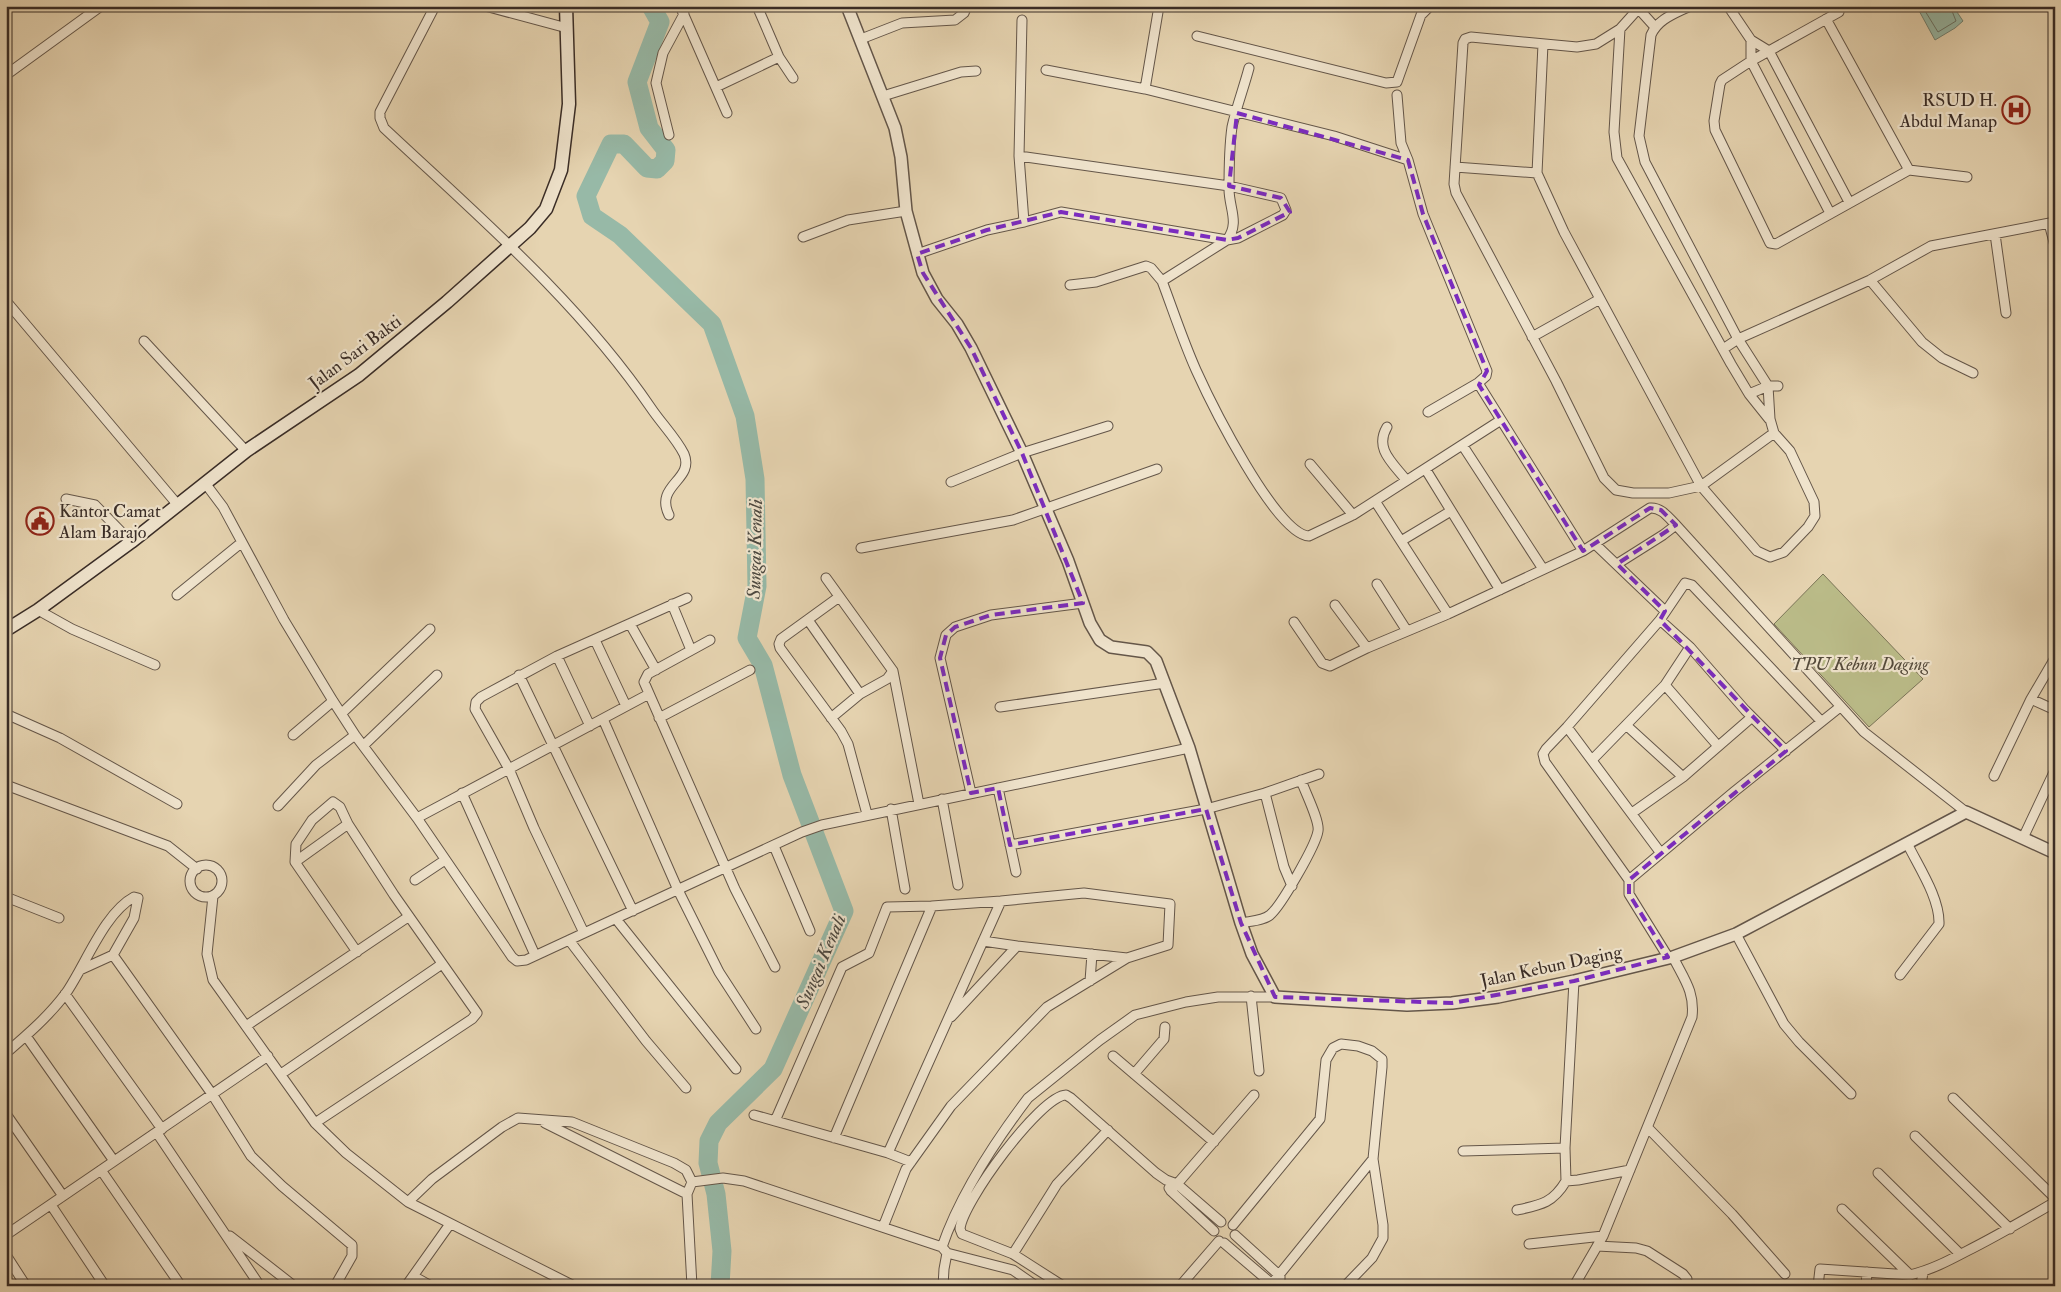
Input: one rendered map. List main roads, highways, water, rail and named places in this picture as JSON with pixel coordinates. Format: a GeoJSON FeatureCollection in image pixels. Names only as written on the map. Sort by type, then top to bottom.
{"type":"FeatureCollection","features":[{"type":"Feature","properties":{"kind":"main road","name":"Jalan Sari Bakti"},"geometry":{"type":"LineString","coordinates":[[6,630],[38,610],[131,542],[246,450],[359,375],[447,302],[530,228],[546,210],[562,170],[569,104],[566,6]]}},
{"type":"Feature","properties":{"kind":"water"},"geometry":{"type":"Polygon","coordinates":[[[1953,6],[1963,21],[1935,40],[1917,7],[1953,6]]]}},
{"type":"Feature","properties":{"kind":"waterway","name":"Sungai Kenali"},"geometry":{"type":"LineString","coordinates":[[651,6],[660,22],[637,82],[649,128],[666,150],[665,161],[657,169],[647,168],[624,144],[611,144],[586,196],[592,216],[620,235],[712,324],[745,416],[755,479],[757,586],[747,638],[763,665],[792,775],[844,911],[773,1069],[718,1123],[709,1141],[708,1163],[716,1194],[722,1251],[720,1286]]}},
{"type":"Feature","properties":{"kind":"place","name":"RSUD H. Abdul Manap"},"geometry":{"type":"Point","coordinates":[2016,110]}},
{"type":"Feature","properties":{"kind":"place","name":"Kantor Camat Alam Barajo"},"geometry":{"type":"Point","coordinates":[40,521]}},
{"type":"Feature","properties":{"kind":"park label","name":"TPU Kebun Daging"},"geometry":{"type":"Point","coordinates":[1860,664]}}]}
